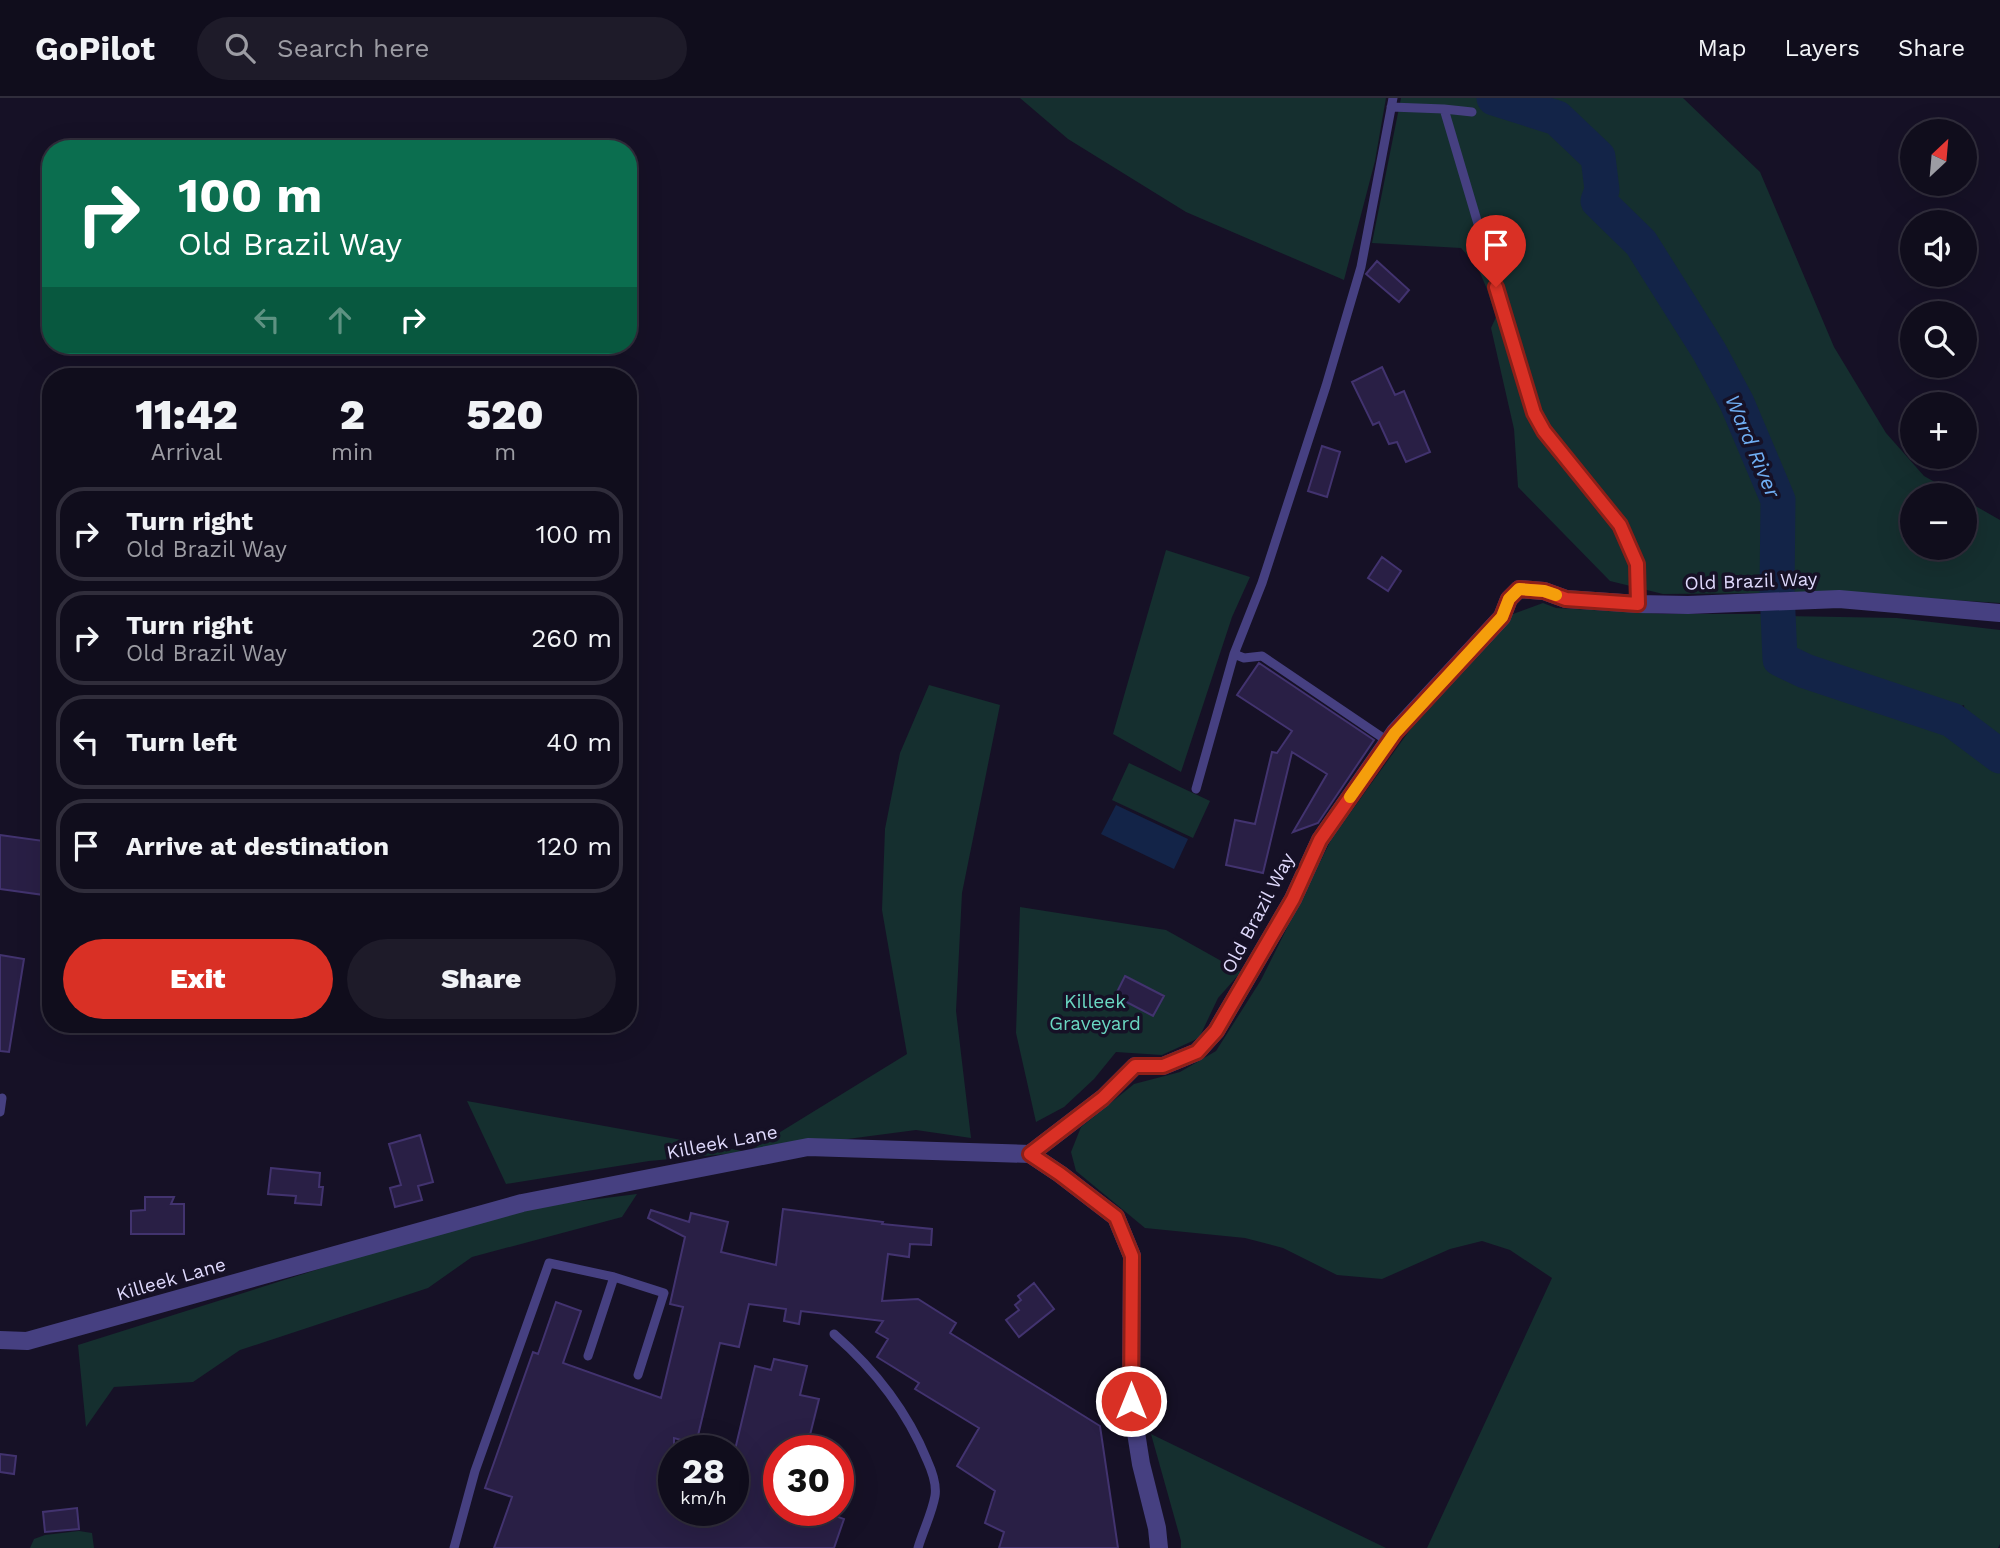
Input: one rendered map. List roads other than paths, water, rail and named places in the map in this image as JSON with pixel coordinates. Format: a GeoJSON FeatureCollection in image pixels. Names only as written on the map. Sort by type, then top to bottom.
{"type":"FeatureCollection","features":[{"type":"Feature","properties":{"kind":"street","name":"Old Brazil Way"},"geometry":{"type":"LineString","coordinates":[[1030,1154],[1103,1098],[1135,1066],[1163,1066],[1197,1052],[1216,1031],[1293,899],[1320,840],[1388,742],[1502,617],[1509,599],[1519,589],[1544,591],[1566,599],[1638,604],[1688,605],[1839,598],[2000,613]]}},
{"type":"Feature","properties":{"kind":"street","name":"Killeek Lane"},"geometry":{"type":"LineString","coordinates":[[0,1340],[27,1341],[522,1203],[808,1147],[1030,1154]]}},
{"type":"Feature","properties":{"kind":"street"},"geometry":{"type":"LineString","coordinates":[[1030,1154],[1116,1217],[1132,1256],[1131,1401],[1159,1548]]}},
{"type":"Feature","properties":{"kind":"lane"},"geometry":{"type":"LineString","coordinates":[[1196,789],[1234,654],[1262,583],[1326,386],[1361,267],[1392,102],[1472,112]]}},
{"type":"Feature","properties":{"kind":"lane"},"geometry":{"type":"LineString","coordinates":[[1444,109],[1534,413],[1544,431],[1620,525],[1637,564],[1638,604]]}},
{"type":"Feature","properties":{"kind":"lane"},"geometry":{"type":"LineString","coordinates":[[1234,654],[1244,658],[1262,656],[1388,742]]}},
{"type":"Feature","properties":{"kind":"lane"},"geometry":{"type":"LineString","coordinates":[[0,1112],[2,1098]]}},
{"type":"Feature","properties":{"kind":"lane"},"geometry":{"type":"LineString","coordinates":[[454,1548],[475,1471],[549,1264],[614,1278],[664,1293],[638,1375]]}},
{"type":"Feature","properties":{"kind":"lane"},"geometry":{"type":"LineString","coordinates":[[588,1356],[614,1278]]}},
{"type":"Feature","properties":{"kind":"lane"},"geometry":{"type":"LineString","coordinates":[[834,1334],[854,1351],[893,1398],[920,1443],[934,1477],[935,1495],[918,1548]]}},
{"type":"Feature","properties":{"kind":"water"},"geometry":{"type":"Polygon","coordinates":[[[1116,805],[1188,839],[1174,869],[1101,834],[1116,805]]]}},
{"type":"Feature","properties":{"kind":"waterway","name":"Ward River"},"geometry":{"type":"LineString","coordinates":[[1494,98],[1557,118],[1598,157],[1602,190],[1598,201],[1641,243],[1709,351],[1737,403],[1778,500],[1777,590],[1780,659],[1805,671],[1952,720],[2000,756]]}},
{"type":"Feature","properties":{"kind":"park label","name":"Killeek Graveyard"},"geometry":{"type":"Point","coordinates":[1095,1012]}}]}
